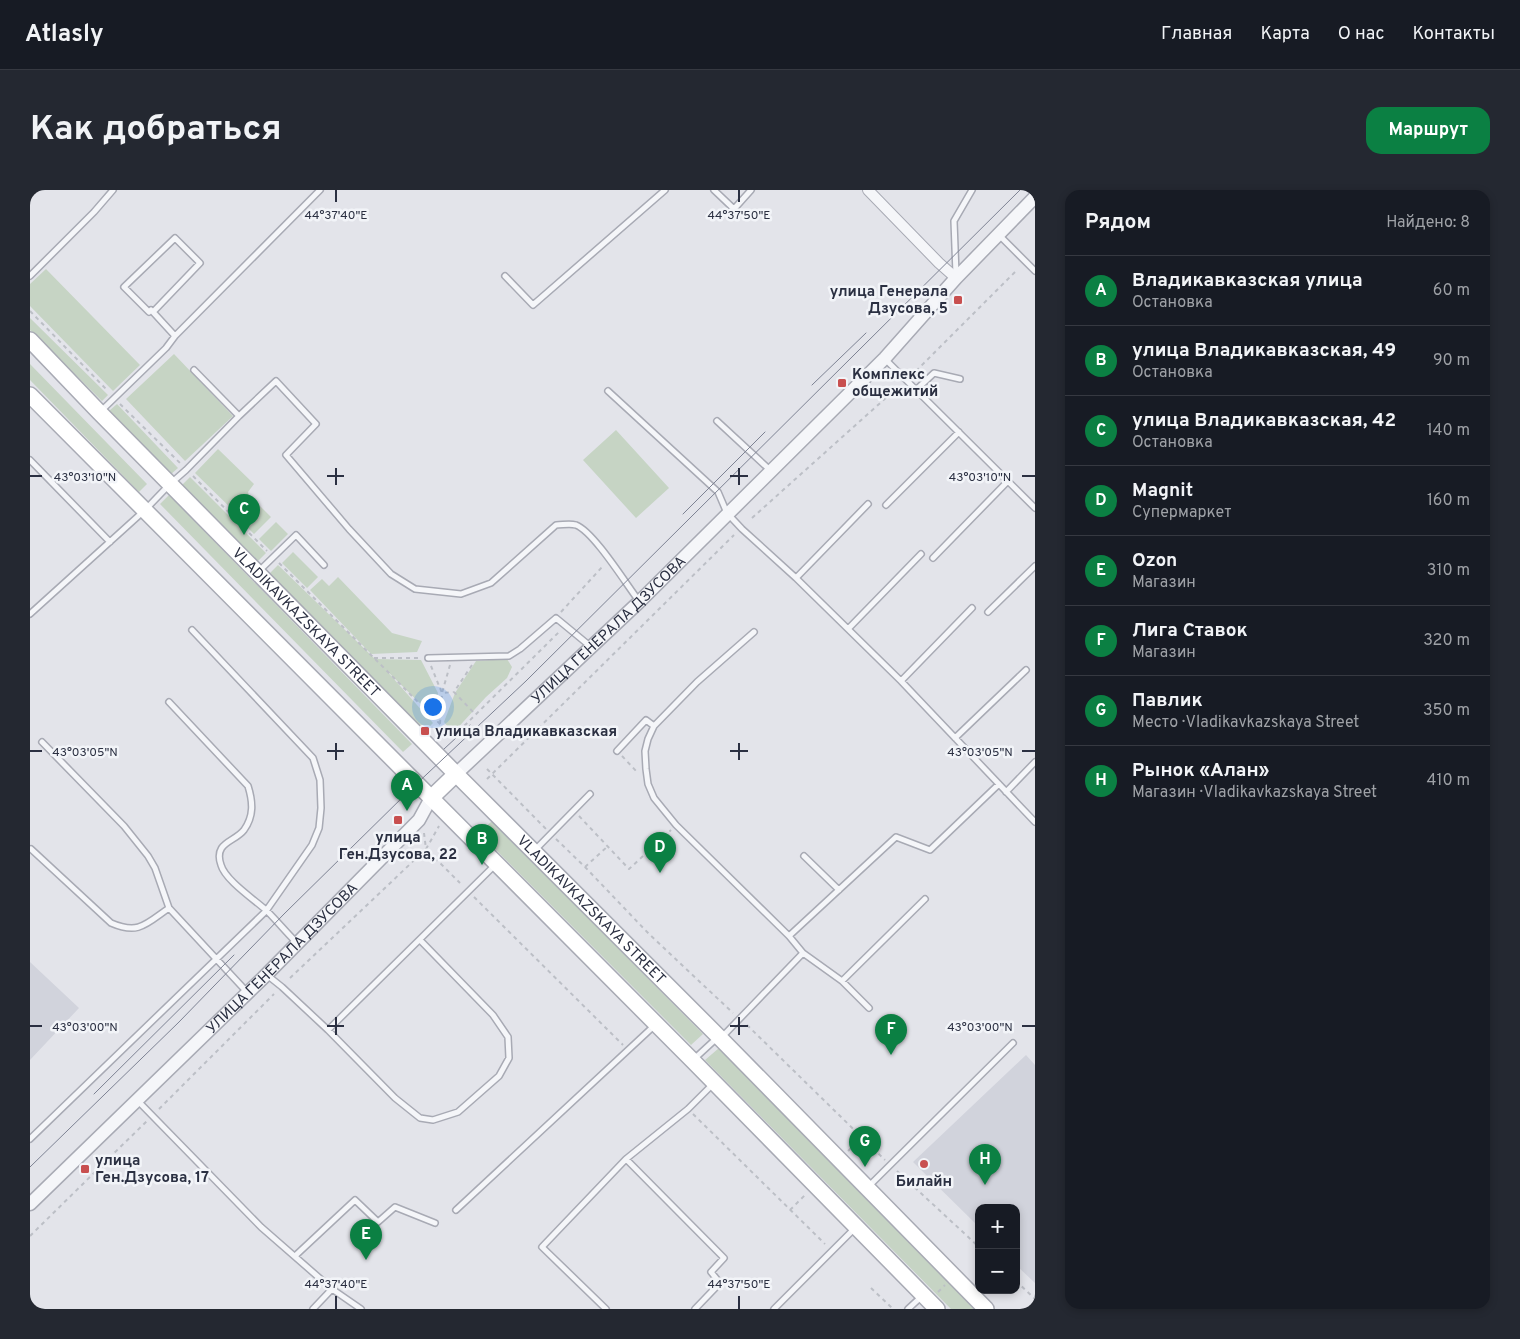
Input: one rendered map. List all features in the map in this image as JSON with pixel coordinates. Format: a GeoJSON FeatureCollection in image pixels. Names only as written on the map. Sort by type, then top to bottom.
{"type":"FeatureCollection","features":[{"type":"Feature","properties":{"kind":"main road","name":"VLADIKAVKAZSKAYA STREET"},"geometry":{"type":"LineString","coordinates":[[30,340],[456,774],[986,1309]]}},
{"type":"Feature","properties":{"kind":"main road"},"geometry":{"type":"LineString","coordinates":[[30,395],[856,1227],[930,1294],[937,1309]]}},
{"type":"Feature","properties":{"kind":"main road","name":"УЛИЦА ГЕНЕРАЛА ДЗУСОВА"},"geometry":{"type":"LineString","coordinates":[[430,798],[456,774]]}},
{"type":"Feature","properties":{"kind":"street"},"geometry":{"type":"LineString","coordinates":[[868,190],[939,264],[956,278]]}},
{"type":"Feature","properties":{"kind":"street","name":"УЛИЦА ГЕНЕРАЛА ДЗУСОВА"},"geometry":{"type":"LineString","coordinates":[[456,774],[639,602],[885,358],[956,278],[1035,197]]}},
{"type":"Feature","properties":{"kind":"street","name":"УЛИЦА ГЕНЕРАЛА ДЗУСОВА"},"geometry":{"type":"LineString","coordinates":[[32,1199],[137,1100],[297,943],[419,820],[430,798]]}},
{"type":"Feature","properties":{"kind":"lane"},"geometry":{"type":"LineString","coordinates":[[30,276],[94,212],[112,190]]}},
{"type":"Feature","properties":{"kind":"lane"},"geometry":{"type":"LineString","coordinates":[[99,412],[166,348],[320,190]]}},
{"type":"Feature","properties":{"kind":"lane"},"geometry":{"type":"LineString","coordinates":[[506,276],[534,305],[665,190]]}},
{"type":"Feature","properties":{"kind":"lane"},"geometry":{"type":"LineString","coordinates":[[714,190],[734,209],[751,190]]}},
{"type":"Feature","properties":{"kind":"lane"},"geometry":{"type":"LineString","coordinates":[[956,278],[954,221],[972,190]]}},
{"type":"Feature","properties":{"kind":"lane"},"geometry":{"type":"LineString","coordinates":[[999,234],[1035,270]]}},
{"type":"Feature","properties":{"kind":"lane"},"geometry":{"type":"LineString","coordinates":[[153,312],[200,263],[175,238],[124,287],[149,312],[151,310],[176,336]]}},
{"type":"Feature","properties":{"kind":"lane"},"geometry":{"type":"LineString","coordinates":[[885,358],[1035,508]]}},
{"type":"Feature","properties":{"kind":"lane"},"geometry":{"type":"LineString","coordinates":[[194,370],[240,416]]}},
{"type":"Feature","properties":{"kind":"lane"},"geometry":{"type":"LineString","coordinates":[[916,390],[934,372],[960,379]]}},
{"type":"Feature","properties":{"kind":"lane"},"geometry":{"type":"LineString","coordinates":[[30,614],[145,510],[276,382],[316,424],[286,455],[349,529],[391,574],[415,588],[461,594],[491,583],[556,525],[568,524],[577,526],[590,534],[639,602]]}},
{"type":"Feature","properties":{"kind":"lane"},"geometry":{"type":"LineString","coordinates":[[608,391],[718,492],[727,513],[742,529],[848,628],[1035,822]]}},
{"type":"Feature","properties":{"kind":"lane"},"geometry":{"type":"LineString","coordinates":[[717,421],[771,471]]}},
{"type":"Feature","properties":{"kind":"lane"},"geometry":{"type":"LineString","coordinates":[[886,505],[958,432]]}},
{"type":"Feature","properties":{"kind":"lane"},"geometry":{"type":"LineString","coordinates":[[30,460],[110,542]]}},
{"type":"Feature","properties":{"kind":"lane"},"geometry":{"type":"LineString","coordinates":[[933,558],[1008,481]]}},
{"type":"Feature","properties":{"kind":"lane"},"geometry":{"type":"LineString","coordinates":[[796,578],[868,504]]}},
{"type":"Feature","properties":{"kind":"lane"},"geometry":{"type":"LineString","coordinates":[[257,572],[296,535],[324,565]]}},
{"type":"Feature","properties":{"kind":"lane"},"geometry":{"type":"LineString","coordinates":[[848,628],[921,554]]}},
{"type":"Feature","properties":{"kind":"lane"},"geometry":{"type":"LineString","coordinates":[[988,612],[1035,566]]}},
{"type":"Feature","properties":{"kind":"lane"},"geometry":{"type":"LineString","coordinates":[[901,681],[972,608]]}},
{"type":"Feature","properties":{"kind":"lane"},"geometry":{"type":"LineString","coordinates":[[428,658],[509,656],[556,618],[591,647]]}},
{"type":"Feature","properties":{"kind":"lane"},"geometry":{"type":"LineString","coordinates":[[30,1139],[266,911],[312,845],[319,828],[321,808],[320,780],[313,758],[192,630]]}},
{"type":"Feature","properties":{"kind":"lane"},"geometry":{"type":"LineString","coordinates":[[754,632],[697,682],[654,726],[645,751],[648,784],[654,798],[676,825],[789,936],[803,953],[842,982],[869,1008]]}},
{"type":"Feature","properties":{"kind":"lane"},"geometry":{"type":"LineString","coordinates":[[955,738],[1026,670]]}},
{"type":"Feature","properties":{"kind":"lane"},"geometry":{"type":"LineString","coordinates":[[169,702],[248,786],[252,798],[252,814],[243,831],[224,844],[219,856],[221,866],[297,943]]}},
{"type":"Feature","properties":{"kind":"lane"},"geometry":{"type":"LineString","coordinates":[[617,751],[646,720],[654,726]]}},
{"type":"Feature","properties":{"kind":"lane"},"geometry":{"type":"LineString","coordinates":[[42,742],[124,826],[155,868],[169,908],[248,992]]}},
{"type":"Feature","properties":{"kind":"lane"},"geometry":{"type":"LineString","coordinates":[[1006,792],[1035,762]]}},
{"type":"Feature","properties":{"kind":"lane"},"geometry":{"type":"LineString","coordinates":[[789,936],[896,837],[930,850],[999,784]]}},
{"type":"Feature","properties":{"kind":"lane"},"geometry":{"type":"LineString","coordinates":[[534,852],[590,794]]}},
{"type":"Feature","properties":{"kind":"lane"},"geometry":{"type":"LineString","coordinates":[[31,849],[111,923],[125,929],[139,927],[169,908]]}},
{"type":"Feature","properties":{"kind":"lane"},"geometry":{"type":"LineString","coordinates":[[804,856],[839,890]]}},
{"type":"Feature","properties":{"kind":"lane"},"geometry":{"type":"LineString","coordinates":[[328,1030],[496,863]]}},
{"type":"Feature","properties":{"kind":"lane"},"geometry":{"type":"LineString","coordinates":[[842,982],[925,899]]}},
{"type":"Feature","properties":{"kind":"lane"},"geometry":{"type":"LineString","coordinates":[[266,974],[328,1030],[395,1098],[420,1118],[433,1120],[458,1112],[499,1076],[509,1058],[508,1036],[493,1015],[420,940]]}},
{"type":"Feature","properties":{"kind":"lane"},"geometry":{"type":"LineString","coordinates":[[692,1060],[719,1038],[803,953]]}},
{"type":"Feature","properties":{"kind":"lane"},"geometry":{"type":"LineString","coordinates":[[456,1210],[656,1024]]}},
{"type":"Feature","properties":{"kind":"lane"},"geometry":{"type":"LineString","coordinates":[[867,1188],[1013,1043]]}},
{"type":"Feature","properties":{"kind":"lane"},"geometry":{"type":"LineString","coordinates":[[606,1309],[542,1247],[626,1159],[688,1109],[714,1083]]}},
{"type":"Feature","properties":{"kind":"lane"},"geometry":{"type":"LineString","coordinates":[[137,1100],[261,1227],[332,1289],[362,1309]]}},
{"type":"Feature","properties":{"kind":"lane"},"geometry":{"type":"LineString","coordinates":[[626,1159],[724,1258],[711,1272],[720,1283],[695,1309]]}},
{"type":"Feature","properties":{"kind":"lane"},"geometry":{"type":"LineString","coordinates":[[295,1256],[355,1200],[378,1222],[395,1207],[435,1223]]}},
{"type":"Feature","properties":{"kind":"lane"},"geometry":{"type":"LineString","coordinates":[[774,1309],[856,1227]]}},
{"type":"Feature","properties":{"kind":"lane"},"geometry":{"type":"LineString","coordinates":[[313,1309],[332,1289]]}},
{"type":"Feature","properties":{"kind":"lane"},"geometry":{"type":"LineString","coordinates":[[908,1309],[930,1294]]}},
{"type":"Feature","properties":{"kind":"path"},"geometry":{"type":"LineString","coordinates":[[916,371],[1016,271]]}},
{"type":"Feature","properties":{"kind":"path"},"geometry":{"type":"LineString","coordinates":[[30,310],[114,398],[449,733]]}},
{"type":"Feature","properties":{"kind":"path"},"geometry":{"type":"LineString","coordinates":[[752,518],[898,387]]}},
{"type":"Feature","properties":{"kind":"path"},"geometry":{"type":"LineString","coordinates":[[487,779],[734,535]]}},
{"type":"Feature","properties":{"kind":"path"},"geometry":{"type":"LineString","coordinates":[[556,618],[609,560]]}},
{"type":"Feature","properties":{"kind":"path"},"geometry":{"type":"LineString","coordinates":[[453,737],[565,626]]}},
{"type":"Feature","properties":{"kind":"path"},"geometry":{"type":"LineString","coordinates":[[454,692],[477,657]]}},
{"type":"Feature","properties":{"kind":"path"},"geometry":{"type":"LineString","coordinates":[[374,658],[428,658],[442,693]]}},
{"type":"Feature","properties":{"kind":"path"},"geometry":{"type":"LineString","coordinates":[[440,724],[442,693],[452,658]]}},
{"type":"Feature","properties":{"kind":"path"},"geometry":{"type":"LineString","coordinates":[[454,692],[476,715]]}},
{"type":"Feature","properties":{"kind":"path"},"geometry":{"type":"LineString","coordinates":[[442,693],[454,692]]}},
{"type":"Feature","properties":{"kind":"path"},"geometry":{"type":"LineString","coordinates":[[617,751],[648,784]]}},
{"type":"Feature","properties":{"kind":"path"},"geometry":{"type":"LineString","coordinates":[[487,769],[586,867],[650,934],[735,1014]]}},
{"type":"Feature","properties":{"kind":"path"},"geometry":{"type":"LineString","coordinates":[[574,810],[629,869],[676,825]]}},
{"type":"Feature","properties":{"kind":"path"},"geometry":{"type":"LineString","coordinates":[[290,978],[426,849],[439,826]]}},
{"type":"Feature","properties":{"kind":"path"},"geometry":{"type":"LineString","coordinates":[[423,831],[426,849],[460,883]]}},
{"type":"Feature","properties":{"kind":"path"},"geometry":{"type":"LineString","coordinates":[[586,867],[608,846]]}},
{"type":"Feature","properties":{"kind":"path"},"geometry":{"type":"LineString","coordinates":[[474,896],[628,1050]]}},
{"type":"Feature","properties":{"kind":"path"},"geometry":{"type":"LineString","coordinates":[[109,1158],[274,994]]}},
{"type":"Feature","properties":{"kind":"path"},"geometry":{"type":"LineString","coordinates":[[745,1023],[863,1137],[890,1166],[975,1243]]}},
{"type":"Feature","properties":{"kind":"path"},"geometry":{"type":"LineString","coordinates":[[688,1109],[833,1252]]}},
{"type":"Feature","properties":{"kind":"path"},"geometry":{"type":"LineString","coordinates":[[847,1152],[863,1137]]}},
{"type":"Feature","properties":{"kind":"path"},"geometry":{"type":"LineString","coordinates":[[30,1236],[95,1172]]}},
{"type":"Feature","properties":{"kind":"path"},"geometry":{"type":"LineString","coordinates":[[790,1210],[808,1192]]}},
{"type":"Feature","properties":{"kind":"path"},"geometry":{"type":"LineString","coordinates":[[930,1294],[947,1284]]}},
{"type":"Feature","properties":{"kind":"path"},"geometry":{"type":"LineString","coordinates":[[1020,1285],[1035,1299]]}},
{"type":"Feature","properties":{"kind":"path"},"geometry":{"type":"LineString","coordinates":[[871,1288],[893,1309]]}},
{"type":"Feature","properties":{"kind":"shaded area"},"geometry":{"type":"Polygon","coordinates":[[[30,962],[79,1008],[30,1060],[30,962]]]}},
{"type":"Feature","properties":{"kind":"shaded area"},"geometry":{"type":"Polygon","coordinates":[[[1026,1055],[1035,1065],[1035,1283],[1020,1269],[1020,1204],[975,1204],[975,1223],[913,1162],[1026,1055]]]}},
{"type":"Feature","properties":{"kind":"green space"},"geometry":{"type":"Polygon","coordinates":[[[46,269],[140,365],[113,391],[30,306],[30,284],[46,269]]]}},
{"type":"Feature","properties":{"kind":"green space"},"geometry":{"type":"Polygon","coordinates":[[[30,318],[108,395],[102,401],[30,330],[30,318]]]}},
{"type":"Feature","properties":{"kind":"green space"},"geometry":{"type":"Polygon","coordinates":[[[174,354],[233,416],[185,461],[126,399],[174,354]]]}},
{"type":"Feature","properties":{"kind":"green space"},"geometry":{"type":"Polygon","coordinates":[[[30,364],[147,484],[139,492],[30,380],[30,364]]]}},
{"type":"Feature","properties":{"kind":"green space"},"geometry":{"type":"Polygon","coordinates":[[[117,404],[178,468],[170,475],[109,411],[117,404]]]}},
{"type":"Feature","properties":{"kind":"green space"},"geometry":{"type":"Polygon","coordinates":[[[616,430],[669,488],[636,518],[583,460],[616,430]]]}},
{"type":"Feature","properties":{"kind":"green space"},"geometry":{"type":"Polygon","coordinates":[[[218,449],[254,484],[248,492],[251,504],[239,516],[195,473],[218,449]]]}},
{"type":"Feature","properties":{"kind":"green space"},"geometry":{"type":"Polygon","coordinates":[[[190,477],[266,553],[257,562],[181,486],[190,477]]]}},
{"type":"Feature","properties":{"kind":"green space"},"geometry":{"type":"Polygon","coordinates":[[[169,495],[412,744],[403,752],[160,504],[169,495]]]}},
{"type":"Feature","properties":{"kind":"green space"},"geometry":{"type":"Polygon","coordinates":[[[259,505],[271,517],[254,534],[242,522],[259,505]]]}},
{"type":"Feature","properties":{"kind":"green space"},"geometry":{"type":"Polygon","coordinates":[[[276,522],[288,534],[271,551],[259,539],[276,522]]]}},
{"type":"Feature","properties":{"kind":"green space"},"geometry":{"type":"Polygon","coordinates":[[[293,552],[318,577],[307,588],[282,563],[293,552]]]}},
{"type":"Feature","properties":{"kind":"green space"},"geometry":{"type":"Polygon","coordinates":[[[278,565],[375,659],[421,660],[438,693],[434,717],[385,669],[433,723],[422,734],[267,576],[278,565]]]}},
{"type":"Feature","properties":{"kind":"green space"},"geometry":{"type":"Polygon","coordinates":[[[338,577],[392,633],[422,641],[417,652],[371,654],[310,590],[322,579],[329,586],[338,577]]]}},
{"type":"Feature","properties":{"kind":"green space"},"geometry":{"type":"Polygon","coordinates":[[[507,659],[512,667],[507,678],[486,697],[453,733],[444,722],[455,693],[476,661],[507,659]]]}},
{"type":"Feature","properties":{"kind":"green space"},"geometry":{"type":"Polygon","coordinates":[[[492,821],[703,1034],[691,1045],[479,833],[492,821]]]}},
{"type":"Feature","properties":{"kind":"green space"},"geometry":{"type":"Polygon","coordinates":[[[719,1048],[976,1309],[951,1309],[705,1060],[719,1048]]]}},
{"type":"Feature","properties":{"kind":"tram line"},"geometry":{"type":"LineString","coordinates":[[30,1167],[179,1022],[284,914],[411,789],[526,681],[1020,190]]}},
{"type":"Feature","properties":{"kind":"tram line"},"geometry":{"type":"LineString","coordinates":[[812,385],[866,333]]}},
{"type":"Feature","properties":{"kind":"tram line"},"geometry":{"type":"LineString","coordinates":[[683,514],[765,432]]}},
{"type":"Feature","properties":{"kind":"tram line"},"geometry":{"type":"LineString","coordinates":[[444,749],[470,725]]}},
{"type":"Feature","properties":{"kind":"tram line"},"geometry":{"type":"LineString","coordinates":[[94,1094],[234,955]]}},
{"type":"Feature","properties":{"kind":"place","name":"улица Генерала Дзусова, 5"},"geometry":{"type":"Point","coordinates":[958,300]}},
{"type":"Feature","properties":{"kind":"place","name":"Комплекс общежитий"},"geometry":{"type":"Point","coordinates":[842,383]}},
{"type":"Feature","properties":{"kind":"place","name":"улица Владикавказская, 42"},"geometry":{"type":"Point","coordinates":[244,535]}},
{"type":"Feature","properties":{"kind":"place","name":"улица Владикавказская"},"geometry":{"type":"Point","coordinates":[425,731]}},
{"type":"Feature","properties":{"kind":"place","name":"Владикавказская улица"},"geometry":{"type":"Point","coordinates":[407,811]}},
{"type":"Feature","properties":{"kind":"place","name":"улица Ген.Дзусова, 22"},"geometry":{"type":"Point","coordinates":[398,820]}},
{"type":"Feature","properties":{"kind":"place","name":"улица Владикавказская, 49"},"geometry":{"type":"Point","coordinates":[482,865]}},
{"type":"Feature","properties":{"kind":"place","name":"Magnit"},"geometry":{"type":"Point","coordinates":[660,873]}},
{"type":"Feature","properties":{"kind":"place","name":"Лига Ставок"},"geometry":{"type":"Point","coordinates":[891,1055]}},
{"type":"Feature","properties":{"kind":"place","name":"Билайн"},"geometry":{"type":"Point","coordinates":[924,1164]}},
{"type":"Feature","properties":{"kind":"place","name":"Павлик"},"geometry":{"type":"Point","coordinates":[865,1167]}},
{"type":"Feature","properties":{"kind":"place","name":"улица Ген.Дзусова, 17"},"geometry":{"type":"Point","coordinates":[85,1169]}},
{"type":"Feature","properties":{"kind":"place","name":"Рынок «Алан»"},"geometry":{"type":"Point","coordinates":[985,1185]}},
{"type":"Feature","properties":{"kind":"place","name":"Ozon"},"geometry":{"type":"Point","coordinates":[366,1260]}}]}
